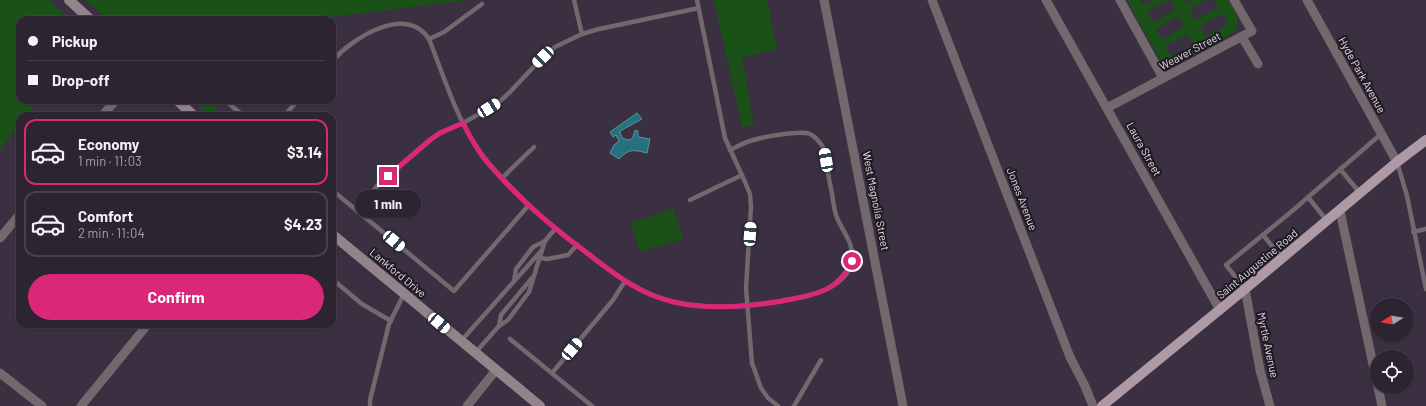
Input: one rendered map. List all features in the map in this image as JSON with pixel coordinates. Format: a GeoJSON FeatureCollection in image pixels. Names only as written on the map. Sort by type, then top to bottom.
{"type":"FeatureCollection","features":[{"type":"Feature","properties":{"kind":"main road"},"geometry":{"type":"LineString","coordinates":[[69,0],[87,16]]}},
{"type":"Feature","properties":{"kind":"main road"},"geometry":{"type":"LineString","coordinates":[[181,104],[190,112]]}},
{"type":"Feature","properties":{"kind":"main road","name":"Saint Augustine Road"},"geometry":{"type":"LineString","coordinates":[[1102,406],[1340,211],[1397,162],[1426,140]]}},
{"type":"Feature","properties":{"kind":"main road","name":"Lankford Drive"},"geometry":{"type":"LineString","coordinates":[[336,237],[540,406]]}},
{"type":"Feature","properties":{"kind":"street","name":"West Magnolia Street"},"geometry":{"type":"LineString","coordinates":[[824,0],[903,406]]}},
{"type":"Feature","properties":{"kind":"street","name":"Jones Avenue"},"geometry":{"type":"LineString","coordinates":[[932,0],[1070,357],[1085,386],[1093,406]]}},
{"type":"Feature","properties":{"kind":"street","name":"Laura Street"},"geometry":{"type":"LineString","coordinates":[[1046,0],[1220,310]]}},
{"type":"Feature","properties":{"kind":"street"},"geometry":{"type":"LineString","coordinates":[[1120,0],[1163,78]]}},
{"type":"Feature","properties":{"kind":"street"},"geometry":{"type":"LineString","coordinates":[[1234,0],[1252,31],[1242,37],[1258,64]]}},
{"type":"Feature","properties":{"kind":"street","name":"Hyde Park Avenue"},"geometry":{"type":"LineString","coordinates":[[1307,0],[1397,162]]}},
{"type":"Feature","properties":{"kind":"street","name":"Weaver Street"},"geometry":{"type":"LineString","coordinates":[[1107,108],[1242,37]]}},
{"type":"Feature","properties":{"kind":"street"},"geometry":{"type":"LineString","coordinates":[[106,112],[112,104]]}},
{"type":"Feature","properties":{"kind":"street"},"geometry":{"type":"LineString","coordinates":[[1340,211],[1370,350]]}},
{"type":"Feature","properties":{"kind":"street"},"geometry":{"type":"LineString","coordinates":[[0,238],[16,219]]}},
{"type":"Feature","properties":{"kind":"street","name":"Myrtle Avenue"},"geometry":{"type":"LineString","coordinates":[[1245,289],[1260,370],[1270,406]]}},
{"type":"Feature","properties":{"kind":"street"},"geometry":{"type":"LineString","coordinates":[[81,406],[145,328]]}},
{"type":"Feature","properties":{"kind":"street"},"geometry":{"type":"LineString","coordinates":[[467,406],[496,370]]}},
{"type":"Feature","properties":{"kind":"street"},"geometry":{"type":"LineString","coordinates":[[0,373],[42,406]]}},
{"type":"Feature","properties":{"kind":"street"},"geometry":{"type":"LineString","coordinates":[[1379,394],[1382,406]]}},
{"type":"Feature","properties":{"kind":"lane"},"geometry":{"type":"LineString","coordinates":[[574,0],[582,34]]}},
{"type":"Feature","properties":{"kind":"lane"},"geometry":{"type":"LineString","coordinates":[[697,0],[722,129],[750,194],[751,208],[746,288],[752,363],[761,388],[768,398],[778,406]]}},
{"type":"Feature","properties":{"kind":"lane"},"geometry":{"type":"LineString","coordinates":[[429,39],[444,32],[482,4]]}},
{"type":"Feature","properties":{"kind":"lane"},"geometry":{"type":"LineString","coordinates":[[357,211],[378,185],[430,140],[440,133],[463,123],[497,104],[538,62],[555,47],[582,34],[599,29],[699,8]]}},
{"type":"Feature","properties":{"kind":"lane"},"geometry":{"type":"LineString","coordinates":[[336,57],[361,37],[392,24],[405,23],[424,32],[429,39],[463,123],[484,158],[528,206],[555,229],[639,290],[658,298],[674,302],[718,307],[747,305],[804,297],[826,290],[837,284],[847,272],[852,261],[852,247],[836,215],[823,147],[817,138],[801,132],[792,133],[751,140],[730,150]]}},
{"type":"Feature","properties":{"kind":"lane"},"geometry":{"type":"LineString","coordinates":[[229,104],[239,112]]}},
{"type":"Feature","properties":{"kind":"lane"},"geometry":{"type":"LineString","coordinates":[[288,112],[294,104]]}},
{"type":"Feature","properties":{"kind":"lane"},"geometry":{"type":"LineString","coordinates":[[1245,289],[1226,265],[1381,134]]}},
{"type":"Feature","properties":{"kind":"lane"},"geometry":{"type":"LineString","coordinates":[[502,178],[534,147]]}},
{"type":"Feature","properties":{"kind":"lane"},"geometry":{"type":"LineString","coordinates":[[1397,162],[1407,196],[1414,232],[1424,270],[1426,289]]}},
{"type":"Feature","properties":{"kind":"lane"},"geometry":{"type":"LineString","coordinates":[[1340,169],[1360,193]]}},
{"type":"Feature","properties":{"kind":"lane"},"geometry":{"type":"LineString","coordinates":[[690,200],[742,175]]}},
{"type":"Feature","properties":{"kind":"lane"},"geometry":{"type":"LineString","coordinates":[[336,193],[454,291],[528,206]]}},
{"type":"Feature","properties":{"kind":"lane"},"geometry":{"type":"LineString","coordinates":[[1308,197],[1327,221]]}},
{"type":"Feature","properties":{"kind":"lane"},"geometry":{"type":"LineString","coordinates":[[475,353],[499,326],[508,320],[529,292],[545,241],[555,229]]}},
{"type":"Feature","properties":{"kind":"lane"},"geometry":{"type":"LineString","coordinates":[[1414,232],[1426,230]]}},
{"type":"Feature","properties":{"kind":"lane"},"geometry":{"type":"LineString","coordinates":[[1263,235],[1282,258]]}},
{"type":"Feature","properties":{"kind":"lane"},"geometry":{"type":"LineString","coordinates":[[514,282],[516,269],[533,247],[545,241]]}},
{"type":"Feature","properties":{"kind":"lane"},"geometry":{"type":"LineString","coordinates":[[540,258],[547,259],[568,255],[577,245]]}},
{"type":"Feature","properties":{"kind":"lane"},"geometry":{"type":"LineString","coordinates":[[461,341],[542,250]]}},
{"type":"Feature","properties":{"kind":"lane"},"geometry":{"type":"LineString","coordinates":[[499,326],[501,315],[534,276]]}},
{"type":"Feature","properties":{"kind":"lane"},"geometry":{"type":"LineString","coordinates":[[552,373],[613,300],[625,281]]}},
{"type":"Feature","properties":{"kind":"lane"},"geometry":{"type":"LineString","coordinates":[[336,282],[362,304],[390,321]]}},
{"type":"Feature","properties":{"kind":"lane"},"geometry":{"type":"LineString","coordinates":[[370,406],[370,400],[390,321],[404,293]]}},
{"type":"Feature","properties":{"kind":"lane"},"geometry":{"type":"LineString","coordinates":[[510,339],[592,406]]}},
{"type":"Feature","properties":{"kind":"lane"},"geometry":{"type":"LineString","coordinates":[[794,406],[821,360]]}},
{"type":"Feature","properties":{"kind":"green space"},"geometry":{"type":"Polygon","coordinates":[[[0,0],[49,0],[66,16],[16,16],[16,104],[36,104],[29,112],[16,112],[16,129],[0,149],[0,0]]]}},
{"type":"Feature","properties":{"kind":"green space"},"geometry":{"type":"Polygon","coordinates":[[[85,0],[467,0],[336,16],[103,16],[85,0]]]}},
{"type":"Feature","properties":{"kind":"green space"},"geometry":{"type":"Polygon","coordinates":[[[714,0],[767,0],[777,49],[742,58],[754,125],[742,127],[714,0]]]}},
{"type":"Feature","properties":{"kind":"green space"},"geometry":{"type":"Polygon","coordinates":[[[1127,0],[1140,0],[1143,5],[1153,0],[1168,0],[1147,11],[1153,22],[1176,10],[1171,0],[1185,0],[1187,3],[1192,0],[1206,0],[1190,9],[1196,20],[1218,8],[1214,0],[1228,0],[1238,22],[1238,26],[1232,33],[1174,65],[1169,66],[1161,62],[1127,0]],[[1222,14],[1200,26],[1205,37],[1228,25],[1222,14]],[[1178,16],[1156,29],[1162,40],[1184,27],[1178,16]],[[1188,34],[1165,46],[1171,57],[1194,45],[1188,34]]]}},
{"type":"Feature","properties":{"kind":"green space"},"geometry":{"type":"Polygon","coordinates":[[[196,104],[217,104],[215,112],[205,112],[196,104]]]}},
{"type":"Feature","properties":{"kind":"green space"},"geometry":{"type":"Polygon","coordinates":[[[673,209],[683,239],[640,252],[631,223],[673,209]]]}},
{"type":"Feature","properties":{"kind":"water"},"geometry":{"type":"Polygon","coordinates":[[[637,113],[642,119],[620,131],[620,133],[624,139],[630,140],[633,137],[635,130],[638,131],[638,137],[650,139],[647,153],[629,151],[619,159],[610,153],[614,145],[619,141],[616,135],[613,137],[610,132],[637,113]]]}},
{"type":"Feature","properties":{"kind":"route"},"geometry":{"type":"LineString","coordinates":[[388,176],[430,140],[440,133],[463,123],[474,144],[496,172],[528,206],[555,229],[611,272],[639,290],[658,298],[674,302],[718,307],[777,302],[804,297],[826,290],[837,284],[847,272],[852,261]]}}]}
